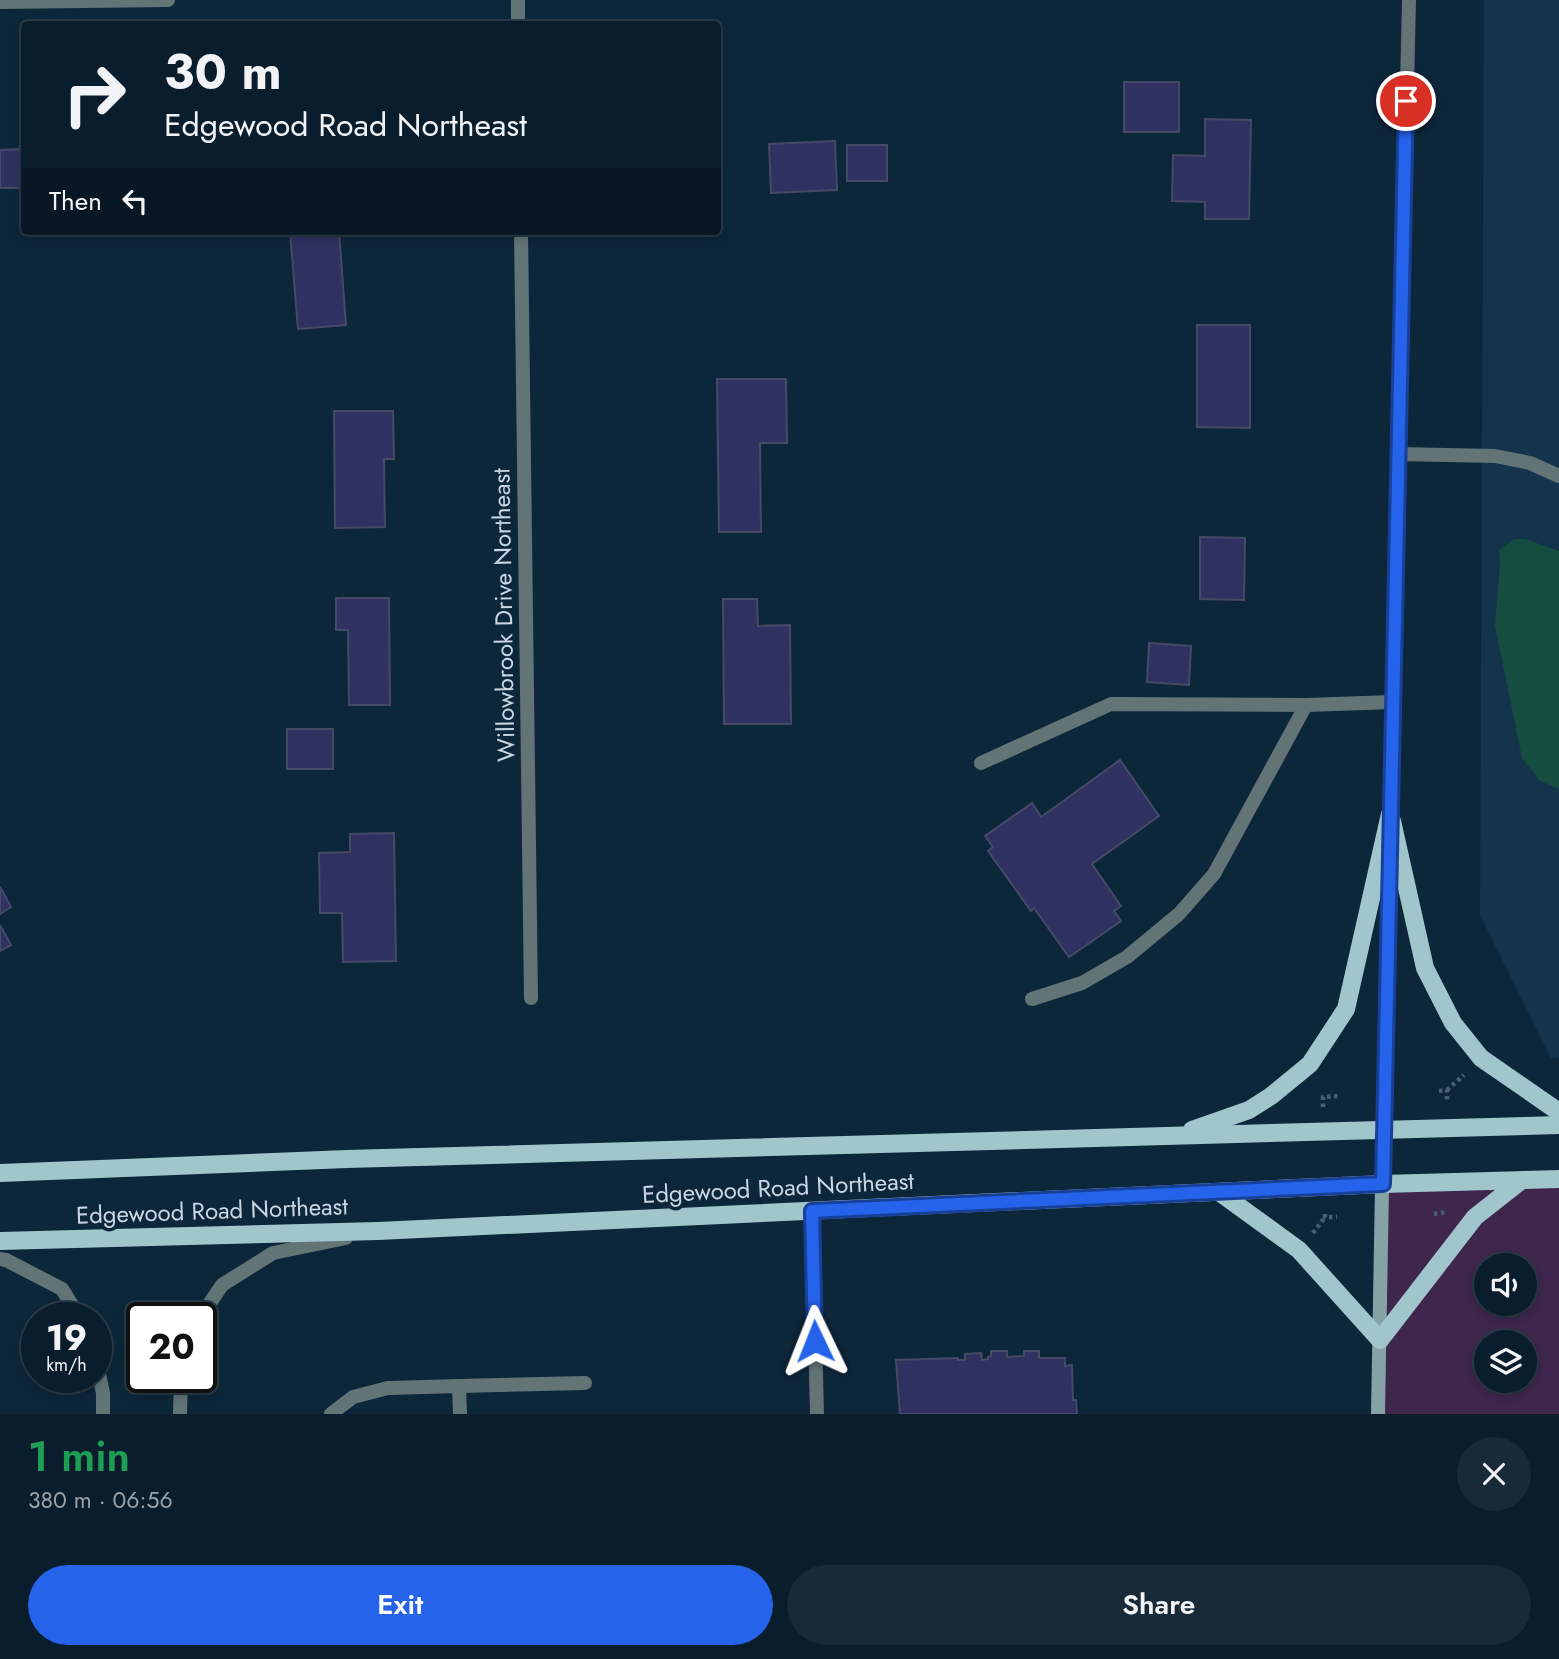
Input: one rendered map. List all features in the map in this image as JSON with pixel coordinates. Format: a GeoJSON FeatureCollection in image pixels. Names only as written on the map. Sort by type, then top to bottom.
{"type":"FeatureCollection","features":[{"type":"Feature","properties":{"kind":"main road"},"geometry":{"type":"LineString","coordinates":[[1390,814],[1425,968],[1453,1023],[1481,1058],[1559,1112]]}},
{"type":"Feature","properties":{"kind":"main road"},"geometry":{"type":"LineString","coordinates":[[1174,1136],[1249,1110],[1310,1064],[1346,1009],[1390,814]]}},
{"type":"Feature","properties":{"kind":"main road","name":"Edgewood Road Northeast"},"geometry":{"type":"LineString","coordinates":[[0,1173],[347,1159],[1559,1125]]}},
{"type":"Feature","properties":{"kind":"main road"},"geometry":{"type":"LineString","coordinates":[[1378,1414],[1383,1130]]}},
{"type":"Feature","properties":{"kind":"main road","name":"Edgewood Road Northeast"},"geometry":{"type":"LineString","coordinates":[[0,1241],[378,1231],[1383,1184],[1559,1179]]}},
{"type":"Feature","properties":{"kind":"main road"},"geometry":{"type":"LineString","coordinates":[[1380,1340],[1475,1217],[1522,1180]]}},
{"type":"Feature","properties":{"kind":"main road"},"geometry":{"type":"LineString","coordinates":[[1219,1192],[1299,1250],[1380,1340]]}},
{"type":"Feature","properties":{"kind":"street"},"geometry":{"type":"LineString","coordinates":[[0,2],[168,0]]}},
{"type":"Feature","properties":{"kind":"street"},"geometry":{"type":"LineString","coordinates":[[518,0],[518,21]]}},
{"type":"Feature","properties":{"kind":"street"},"geometry":{"type":"LineString","coordinates":[[1383,1130],[1409,0]]}},
{"type":"Feature","properties":{"kind":"street","name":"Willowbrook Drive Northeast"},"geometry":{"type":"LineString","coordinates":[[521,235],[531,998]]}},
{"type":"Feature","properties":{"kind":"street"},"geometry":{"type":"LineString","coordinates":[[1398,454],[1494,456],[1530,463],[1559,476]]}},
{"type":"Feature","properties":{"kind":"street"},"geometry":{"type":"LineString","coordinates":[[981,763],[1111,704],[1306,705],[1393,702]]}},
{"type":"Feature","properties":{"kind":"street"},"geometry":{"type":"LineString","coordinates":[[1032,999],[1082,983],[1127,957],[1179,914],[1214,874],[1306,705]]}},
{"type":"Feature","properties":{"kind":"street"},"geometry":{"type":"LineString","coordinates":[[812,1211],[817,1414]]}},
{"type":"Feature","properties":{"kind":"street"},"geometry":{"type":"LineString","coordinates":[[211,1302],[222,1285],[273,1253],[378,1231]]}},
{"type":"Feature","properties":{"kind":"street"},"geometry":{"type":"LineString","coordinates":[[0,1259],[62,1289],[70,1302]]}},
{"type":"Feature","properties":{"kind":"street"},"geometry":{"type":"LineString","coordinates":[[331,1414],[353,1397],[388,1388],[585,1383]]}},
{"type":"Feature","properties":{"kind":"street"},"geometry":{"type":"LineString","coordinates":[[459,1386],[460,1414]]}},
{"type":"Feature","properties":{"kind":"street"},"geometry":{"type":"LineString","coordinates":[[103,1393],[103,1414]]}},
{"type":"Feature","properties":{"kind":"street"},"geometry":{"type":"LineString","coordinates":[[180,1414],[181,1393]]}},
{"type":"Feature","properties":{"kind":"path"},"geometry":{"type":"LineString","coordinates":[[1439,1091],[1447,1090],[1470,1070]]}},
{"type":"Feature","properties":{"kind":"path"},"geometry":{"type":"LineString","coordinates":[[1447,1090],[1447,1101]]}},
{"type":"Feature","properties":{"kind":"path"},"geometry":{"type":"LineString","coordinates":[[1323,1109],[1323,1097],[1340,1096]]}},
{"type":"Feature","properties":{"kind":"path"},"geometry":{"type":"LineString","coordinates":[[1310,1237],[1325,1217]]}},
{"type":"Feature","properties":{"kind":"shaded area"},"geometry":{"type":"Polygon","coordinates":[[[1484,0],[1559,0],[1559,1058],[1551,1058],[1480,915],[1484,0]]]}},
{"type":"Feature","properties":{"kind":"shaded area"},"geometry":{"type":"Polygon","coordinates":[[[1514,539],[1525,539],[1559,551],[1559,789],[1540,781],[1522,758],[1495,626],[1499,550],[1514,539]]]}},
{"type":"Feature","properties":{"kind":"shaded area"},"geometry":{"type":"Polygon","coordinates":[[[1559,1179],[1559,1414],[1378,1414],[1383,1184],[1559,1179]]]}},
{"type":"Feature","properties":{"kind":"building"},"geometry":{"type":"Polygon","coordinates":[[[1124,82],[1179,82],[1179,132],[1124,132],[1124,82]]]}},
{"type":"Feature","properties":{"kind":"building"},"geometry":{"type":"Polygon","coordinates":[[[1205,119],[1251,120],[1249,219],[1205,219],[1205,202],[1172,201],[1173,155],[1205,156],[1205,119]]]}},
{"type":"Feature","properties":{"kind":"building"},"geometry":{"type":"Polygon","coordinates":[[[835,141],[837,190],[771,193],[769,144],[835,141]]]}},
{"type":"Feature","properties":{"kind":"building"},"geometry":{"type":"Polygon","coordinates":[[[847,145],[887,145],[887,181],[847,181],[847,145]]]}},
{"type":"Feature","properties":{"kind":"building"},"geometry":{"type":"Polygon","coordinates":[[[21,149],[21,188],[0,188],[0,150],[21,149]]]}},
{"type":"Feature","properties":{"kind":"building"},"geometry":{"type":"Polygon","coordinates":[[[290,235],[339,235],[346,325],[298,329],[290,235]]]}},
{"type":"Feature","properties":{"kind":"building"},"geometry":{"type":"Polygon","coordinates":[[[1197,325],[1250,325],[1250,428],[1197,427],[1197,325]]]}},
{"type":"Feature","properties":{"kind":"building"},"geometry":{"type":"Polygon","coordinates":[[[717,379],[786,379],[787,443],[760,443],[761,532],[719,532],[717,379]]]}},
{"type":"Feature","properties":{"kind":"building"},"geometry":{"type":"Polygon","coordinates":[[[334,411],[393,411],[394,459],[384,459],[385,527],[335,528],[334,411]]]}},
{"type":"Feature","properties":{"kind":"building"},"geometry":{"type":"Polygon","coordinates":[[[1200,537],[1245,538],[1244,600],[1200,599],[1200,537]]]}},
{"type":"Feature","properties":{"kind":"building"},"geometry":{"type":"Polygon","coordinates":[[[336,598],[389,598],[390,705],[349,705],[348,630],[336,630],[336,598]]]}},
{"type":"Feature","properties":{"kind":"building"},"geometry":{"type":"Polygon","coordinates":[[[723,599],[757,599],[758,626],[790,625],[791,724],[724,724],[723,599]]]}},
{"type":"Feature","properties":{"kind":"building"},"geometry":{"type":"Polygon","coordinates":[[[1149,643],[1191,646],[1189,685],[1147,682],[1149,643]]]}},
{"type":"Feature","properties":{"kind":"building"},"geometry":{"type":"Polygon","coordinates":[[[287,729],[333,729],[333,769],[287,769],[287,729]]]}},
{"type":"Feature","properties":{"kind":"building"},"geometry":{"type":"Polygon","coordinates":[[[1120,760],[1159,816],[1092,864],[1121,906],[1114,911],[1121,921],[1069,957],[1034,908],[1031,911],[988,851],[993,847],[985,836],[1032,803],[1041,817],[1120,760]]]}},
{"type":"Feature","properties":{"kind":"building"},"geometry":{"type":"Polygon","coordinates":[[[394,833],[396,961],[343,962],[342,913],[320,913],[319,853],[350,852],[350,834],[394,833]]]}},
{"type":"Feature","properties":{"kind":"building"},"geometry":{"type":"Polygon","coordinates":[[[0,887],[11,907],[0,914],[0,887]]]}},
{"type":"Feature","properties":{"kind":"building"},"geometry":{"type":"Polygon","coordinates":[[[0,925],[11,945],[0,951],[0,925]]]}},
{"type":"Feature","properties":{"kind":"building"},"geometry":{"type":"Polygon","coordinates":[[[991,1351],[1007,1351],[1007,1357],[1024,1356],[1024,1351],[1039,1351],[1039,1358],[1065,1358],[1065,1366],[1072,1365],[1073,1400],[1076,1400],[1077,1414],[900,1414],[896,1360],[965,1360],[965,1354],[981,1353],[982,1360],[991,1356],[991,1351]]]}},
{"type":"Feature","properties":{"kind":"route"},"geometry":{"type":"LineString","coordinates":[[815,1341],[812,1211],[1383,1184],[1406,101]]}}]}
